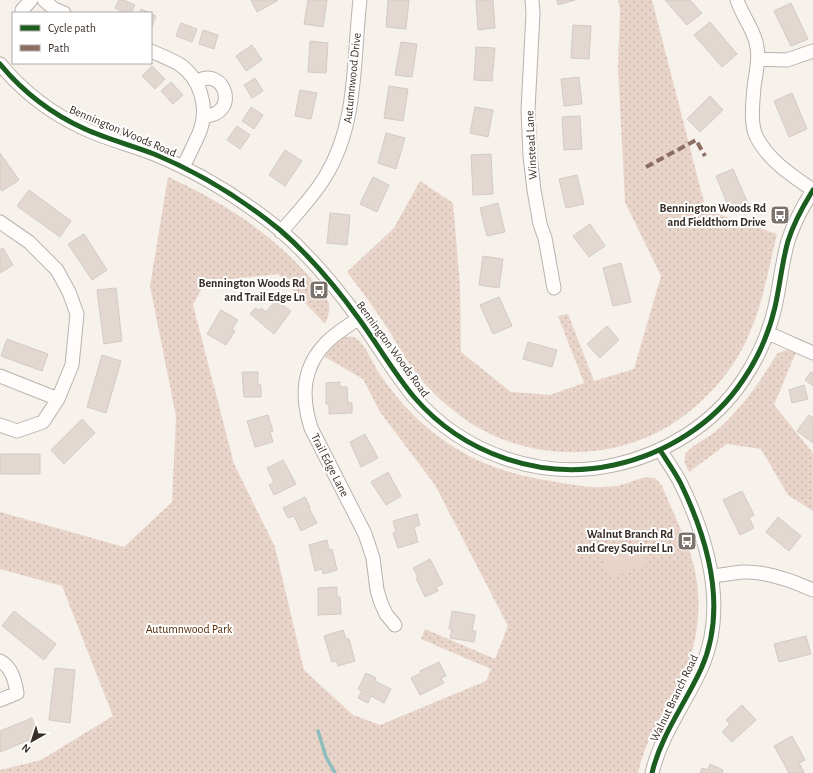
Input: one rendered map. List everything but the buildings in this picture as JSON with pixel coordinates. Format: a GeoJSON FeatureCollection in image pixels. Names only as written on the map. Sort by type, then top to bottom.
{"type":"FeatureCollection","features":[{"type":"Feature","properties":{"kind":"street"},"geometry":{"type":"LineString","coordinates":[[22,10],[32,0]]}},
{"type":"Feature","properties":{"kind":"street"},"geometry":{"type":"LineString","coordinates":[[44,0],[54,9],[62,12]]}},
{"type":"Feature","properties":{"kind":"street","name":"Autumnwood Drive"},"geometry":{"type":"LineString","coordinates":[[281,232],[316,191],[337,156],[345,134],[350,114],[360,0]]}},
{"type":"Feature","properties":{"kind":"street","name":"Winstead Lane"},"geometry":{"type":"LineString","coordinates":[[532,0],[533,13],[528,110],[530,156],[540,224],[545,238],[554,288]]}},
{"type":"Feature","properties":{"kind":"street"},"geometry":{"type":"LineString","coordinates":[[737,0],[756,42],[758,59],[753,101],[753,118],[756,135],[773,160],[813,190]]}},
{"type":"Feature","properties":{"kind":"street"},"geometry":{"type":"LineString","coordinates":[[152,51],[180,65],[196,82],[201,95],[203,116],[200,129],[183,167]]}},
{"type":"Feature","properties":{"kind":"street"},"geometry":{"type":"LineString","coordinates":[[758,59],[787,60],[813,51]]}},
{"type":"Feature","properties":{"kind":"street","name":"Bennington Woods Road"},"geometry":{"type":"LineString","coordinates":[[0,64],[13,80],[34,99],[60,116],[84,128],[183,167],[223,189],[253,209],[308,257],[336,288],[359,318],[414,398],[429,413],[467,442],[488,452],[532,466],[581,470],[605,467],[626,462],[660,450],[691,432],[707,420],[725,403],[742,382],[755,361],[768,333],[775,309],[788,241],[795,221],[804,203],[813,190]]}},
{"type":"Feature","properties":{"kind":"street"},"geometry":{"type":"LineString","coordinates":[[196,82],[206,78],[214,79],[222,86],[225,92],[226,100],[223,108],[210,116],[203,116]]}},
{"type":"Feature","properties":{"kind":"street"},"geometry":{"type":"LineString","coordinates":[[0,222],[29,242],[57,270],[70,292],[77,314],[72,365],[58,399],[43,422],[17,431],[0,425]]}},
{"type":"Feature","properties":{"kind":"street","name":"Trail Edge Lane"},"geometry":{"type":"LineString","coordinates":[[359,318],[328,341],[316,354],[310,367],[304,397],[306,413],[311,428],[365,534],[373,558],[380,603],[386,614],[395,625]]}},
{"type":"Feature","properties":{"kind":"street"},"geometry":{"type":"LineString","coordinates":[[768,333],[813,353]]}},
{"type":"Feature","properties":{"kind":"street"},"geometry":{"type":"LineString","coordinates":[[0,376],[58,399]]}},
{"type":"Feature","properties":{"kind":"street","name":"Walnut Branch Road"},"geometry":{"type":"LineString","coordinates":[[652,773],[662,741],[702,666],[709,645],[713,623],[714,603],[712,576],[707,552],[700,530],[681,484],[660,450]]}},
{"type":"Feature","properties":{"kind":"street"},"geometry":{"type":"LineString","coordinates":[[712,576],[744,572],[756,573],[795,582],[813,590]]}},
{"type":"Feature","properties":{"kind":"street"},"geometry":{"type":"LineString","coordinates":[[0,661],[14,676],[17,693],[0,700]]}},
{"type":"Feature","properties":{"kind":"green space"},"geometry":{"type":"Polygon","coordinates":[[[618,0],[652,0],[706,210],[777,234],[762,298],[752,328],[745,343],[729,371],[697,405],[685,415],[659,432],[621,446],[596,451],[570,452],[545,450],[520,445],[496,437],[474,425],[441,400],[430,390],[407,360],[382,319],[347,272],[394,228],[420,181],[453,203],[460,285],[461,352],[511,392],[550,395],[584,383],[558,316],[568,314],[594,381],[634,369],[661,276],[625,202],[618,67],[620,10],[618,0]]]}},
{"type":"Feature","properties":{"kind":"green space","name":"Autumnwood Park"},"geometry":{"type":"Polygon","coordinates":[[[168,177],[188,186],[227,208],[263,233],[280,247],[323,292],[329,304],[329,313],[325,324],[278,274],[205,282],[193,305],[234,464],[275,547],[304,670],[353,715],[380,725],[486,681],[491,669],[421,639],[425,629],[495,659],[508,626],[435,485],[380,412],[363,379],[325,357],[337,342],[344,338],[353,337],[361,343],[379,373],[404,406],[445,442],[469,456],[508,472],[587,487],[617,486],[649,477],[656,479],[662,486],[687,544],[695,570],[698,588],[697,624],[695,641],[684,675],[675,695],[660,718],[652,734],[638,773],[0,773],[0,770],[41,760],[113,716],[62,586],[0,569],[0,512],[124,547],[172,502],[176,416],[150,286],[168,177]]]}},
{"type":"Feature","properties":{"kind":"green space"},"geometry":{"type":"Polygon","coordinates":[[[787,350],[796,352],[774,405],[813,453],[813,511],[788,495],[761,449],[727,444],[689,472],[685,462],[687,452],[693,446],[715,432],[733,415],[748,397],[778,353],[787,350]]]}},
{"type":"Feature","properties":{"kind":"green space"},"geometry":{"type":"Polygon","coordinates":[[[640,541],[648,565],[608,578],[600,553],[640,541]]]}},
{"type":"Feature","properties":{"kind":"waterway"},"geometry":{"type":"LineString","coordinates":[[318,731],[326,757],[335,773]]}},
{"type":"Feature","properties":{"kind":"marked path"},"geometry":{"type":"LineString","coordinates":[[646,167],[696,140],[705,156]]}},
{"type":"Feature","properties":{"kind":"cycle path"},"geometry":{"type":"LineString","coordinates":[[0,64],[28,93],[73,123],[93,133],[171,161],[236,197],[266,219],[302,250],[332,284],[359,319],[407,388],[434,417],[456,434],[480,448],[505,458],[532,466],[559,469],[586,469],[614,465],[633,460],[670,445],[687,435],[718,410],[743,380],[762,345],[770,326],[775,307],[788,241],[799,214],[813,190]]}},
{"type":"Feature","properties":{"kind":"cycle path"},"geometry":{"type":"LineString","coordinates":[[652,773],[667,733],[701,669],[709,646],[713,623],[714,599],[706,551],[699,528],[681,484],[660,450]]}},
{"type":"Feature","properties":{"kind":"place","name":"Bennington Woods Rd and Fieldthorn Drive"},"geometry":{"type":"Point","coordinates":[780,215]}},
{"type":"Feature","properties":{"kind":"place","name":"Bennington Woods Rd and Trail Edge Ln"},"geometry":{"type":"Point","coordinates":[319,290]}},
{"type":"Feature","properties":{"kind":"place","name":"Walnut Branch Rd and Grey Squirrel Ln"},"geometry":{"type":"Point","coordinates":[687,541]}}]}
